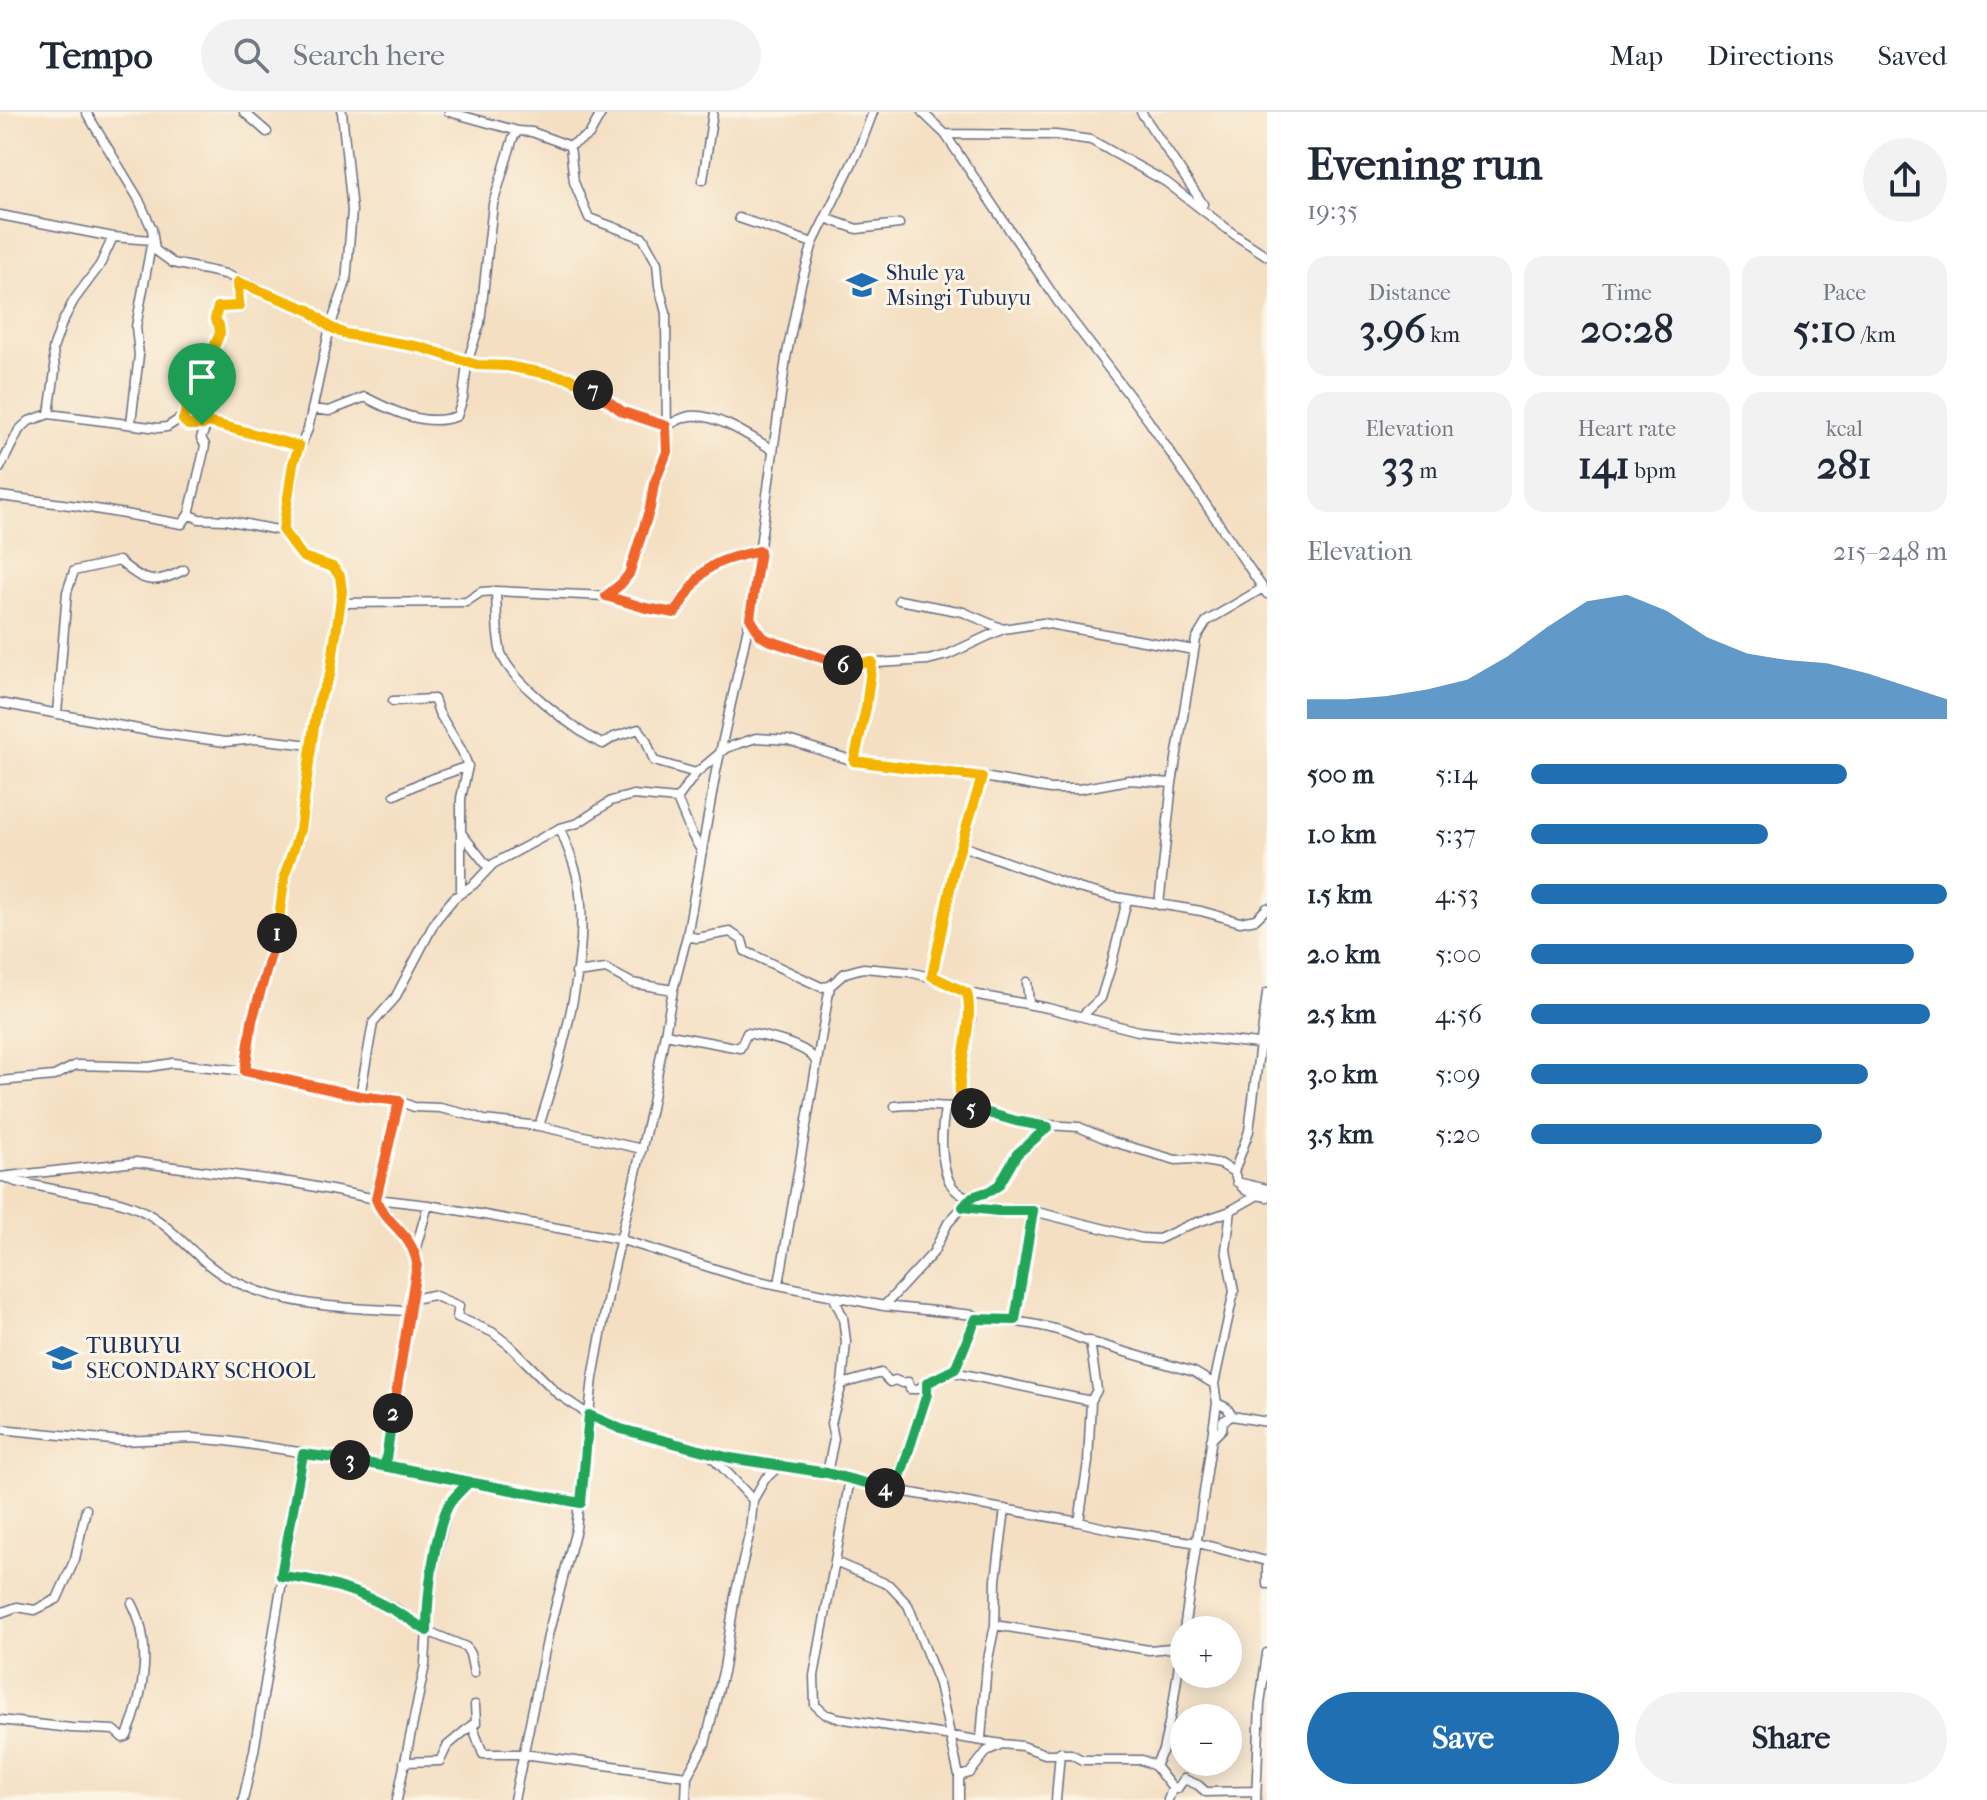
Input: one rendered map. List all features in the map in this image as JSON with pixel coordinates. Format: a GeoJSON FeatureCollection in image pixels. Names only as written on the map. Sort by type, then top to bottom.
{"type":"FeatureCollection","features":[{"type":"Feature","properties":{"kind":"street"},"geometry":{"type":"LineString","coordinates":[[86,112],[138,198],[152,229],[136,327],[139,355],[131,423]]}},
{"type":"Feature","properties":{"kind":"street"},"geometry":{"type":"LineString","coordinates":[[244,112],[267,132]]}},
{"type":"Feature","properties":{"kind":"street"},"geometry":{"type":"LineString","coordinates":[[283,531],[293,464],[308,429],[330,327],[346,282],[352,232],[342,112]]}},
{"type":"Feature","properties":{"kind":"street"},"geometry":{"type":"LineString","coordinates":[[449,112],[532,132],[570,146]]}},
{"type":"Feature","properties":{"kind":"street"},"geometry":{"type":"LineString","coordinates":[[570,146],[589,135],[602,112]]}},
{"type":"Feature","properties":{"kind":"street"},"geometry":{"type":"LineString","coordinates":[[703,180],[713,112]]}},
{"type":"Feature","properties":{"kind":"street"},"geometry":{"type":"LineString","coordinates":[[514,1800],[581,1503],[593,1378],[619,1239],[642,1149],[673,990],[687,936],[721,752],[750,618],[794,316],[813,243],[859,149],[873,112]]}},
{"type":"Feature","properties":{"kind":"street"},"geometry":{"type":"LineString","coordinates":[[922,112],[945,134],[1058,302],[1156,431],[1265,591],[1207,621],[1198,632],[1172,783],[1159,905]]}},
{"type":"Feature","properties":{"kind":"street"},"geometry":{"type":"LineString","coordinates":[[1141,112],[1194,194],[1213,216]]}},
{"type":"Feature","properties":{"kind":"street"},"geometry":{"type":"LineString","coordinates":[[312,409],[329,411],[365,397],[415,418],[453,418],[460,410],[467,363],[480,323],[493,204],[506,157],[518,131]]}},
{"type":"Feature","properties":{"kind":"street"},"geometry":{"type":"LineString","coordinates":[[945,134],[1056,135],[1091,140],[1166,182],[1267,256]]}},
{"type":"Feature","properties":{"kind":"street"},"geometry":{"type":"LineString","coordinates":[[570,146],[574,182],[589,218],[641,237],[657,263],[666,313],[667,452],[654,484],[650,508],[629,574],[606,596]]}},
{"type":"Feature","properties":{"kind":"street"},"geometry":{"type":"LineString","coordinates":[[0,215],[113,237],[152,240]]}},
{"type":"Feature","properties":{"kind":"street"},"geometry":{"type":"LineString","coordinates":[[739,218],[813,243]]}},
{"type":"Feature","properties":{"kind":"street"},"geometry":{"type":"LineString","coordinates":[[825,218],[857,229],[899,224]]}},
{"type":"Feature","properties":{"kind":"street"},"geometry":{"type":"LineString","coordinates":[[49,414],[55,371],[53,349],[62,323],[74,300],[100,265],[113,237]]}},
{"type":"Feature","properties":{"kind":"street"},"geometry":{"type":"LineString","coordinates":[[152,240],[158,253],[173,263],[217,271],[309,310],[330,327],[345,334],[420,347],[467,363],[507,366],[569,378],[590,388],[623,412],[666,426],[687,416],[701,417],[739,429],[773,450]]}},
{"type":"Feature","properties":{"kind":"street"},"geometry":{"type":"LineString","coordinates":[[183,420],[188,387],[195,378],[201,377],[220,333],[215,319],[218,307],[239,306],[238,282]]}},
{"type":"Feature","properties":{"kind":"street"},"geometry":{"type":"LineString","coordinates":[[0,468],[19,430],[29,421],[49,414],[162,428],[178,420],[188,425],[208,422],[299,446]]}},
{"type":"Feature","properties":{"kind":"street"},"geometry":{"type":"LineString","coordinates":[[0,496],[182,524],[189,514],[205,445],[201,438],[208,422]]}},
{"type":"Feature","properties":{"kind":"street"},"geometry":{"type":"LineString","coordinates":[[189,514],[199,519],[225,520],[283,531],[303,557],[335,568],[342,582],[330,675],[319,700],[297,842],[285,874],[277,932],[252,1021],[245,1071]]}},
{"type":"Feature","properties":{"kind":"street"},"geometry":{"type":"LineString","coordinates":[[341,603],[466,602],[481,592],[496,591],[606,596],[675,613],[689,588],[710,565],[760,551]]}},
{"type":"Feature","properties":{"kind":"street"},"geometry":{"type":"LineString","coordinates":[[57,714],[67,592],[74,571],[119,561],[139,578],[165,579],[184,570]]}},
{"type":"Feature","properties":{"kind":"street"},"geometry":{"type":"LineString","coordinates":[[496,591],[503,657],[514,673],[569,724],[603,744],[623,733],[639,729],[654,761],[696,773]]}},
{"type":"Feature","properties":{"kind":"street"},"geometry":{"type":"LineString","coordinates":[[899,600],[963,612],[1003,629]]}},
{"type":"Feature","properties":{"kind":"street"},"geometry":{"type":"LineString","coordinates":[[750,618],[761,636],[768,640],[843,665],[928,660],[947,655],[1003,629],[1032,623],[1051,623],[1194,650]]}},
{"type":"Feature","properties":{"kind":"street"},"geometry":{"type":"LineString","coordinates":[[854,761],[872,662]]}},
{"type":"Feature","properties":{"kind":"street"},"geometry":{"type":"LineString","coordinates":[[393,701],[434,699],[468,766],[462,789],[461,893]]}},
{"type":"Feature","properties":{"kind":"street"},"geometry":{"type":"LineString","coordinates":[[0,703],[225,742],[256,739],[311,745]]}},
{"type":"Feature","properties":{"kind":"street"},"geometry":{"type":"LineString","coordinates":[[677,799],[696,773],[721,752],[746,740],[778,739],[854,761],[1060,790],[1129,780],[1172,783]]}},
{"type":"Feature","properties":{"kind":"street"},"geometry":{"type":"LineString","coordinates":[[395,795],[468,766]]}},
{"type":"Feature","properties":{"kind":"street"},"geometry":{"type":"LineString","coordinates":[[932,976],[955,865],[982,777]]}},
{"type":"Feature","properties":{"kind":"street"},"geometry":{"type":"LineString","coordinates":[[360,1096],[373,1023],[402,987],[444,909],[461,893],[493,864],[560,828],[578,823],[611,801],[633,795],[677,799]]}},
{"type":"Feature","properties":{"kind":"street"},"geometry":{"type":"LineString","coordinates":[[677,799],[702,852]]}},
{"type":"Feature","properties":{"kind":"street"},"geometry":{"type":"LineString","coordinates":[[539,1126],[554,1081],[576,973],[581,917],[578,882],[560,828]]}},
{"type":"Feature","properties":{"kind":"street"},"geometry":{"type":"LineString","coordinates":[[461,834],[489,868]]}},
{"type":"Feature","properties":{"kind":"street"},"geometry":{"type":"LineString","coordinates":[[962,846],[1078,888],[1127,900],[1201,911],[1240,922],[1256,919],[1267,908]]}},
{"type":"Feature","properties":{"kind":"street"},"geometry":{"type":"LineString","coordinates":[[1085,1013],[1101,998],[1127,900]]}},
{"type":"Feature","properties":{"kind":"street"},"geometry":{"type":"LineString","coordinates":[[687,936],[697,938],[730,932],[742,940],[745,951],[817,986],[830,986]]}},
{"type":"Feature","properties":{"kind":"street"},"geometry":{"type":"LineString","coordinates":[[779,1284],[830,986],[845,973],[863,968],[932,976],[967,993],[1029,1003],[1148,1033],[1263,1044]]}},
{"type":"Feature","properties":{"kind":"street"},"geometry":{"type":"LineString","coordinates":[[576,973],[606,969],[632,983],[673,990]]}},
{"type":"Feature","properties":{"kind":"street"},"geometry":{"type":"LineString","coordinates":[[1027,982],[1029,1003]]}},
{"type":"Feature","properties":{"kind":"street"},"geometry":{"type":"LineString","coordinates":[[963,1106],[959,1093],[971,1012],[967,993]]}},
{"type":"Feature","properties":{"kind":"street"},"geometry":{"type":"LineString","coordinates":[[1262,1196],[1244,1190],[1234,1172],[1249,1131],[1263,1044],[1267,993]]}},
{"type":"Feature","properties":{"kind":"street"},"geometry":{"type":"LineString","coordinates":[[665,1034],[740,1048],[747,1033],[774,1038],[811,1053],[817,1063]]}},
{"type":"Feature","properties":{"kind":"street"},"geometry":{"type":"LineString","coordinates":[[0,1081],[54,1076],[76,1065],[149,1067],[173,1063],[245,1071],[360,1096],[399,1101],[414,1107],[440,1108],[484,1120],[539,1126],[642,1149]]}},
{"type":"Feature","properties":{"kind":"street"},"geometry":{"type":"LineString","coordinates":[[399,1101],[376,1199],[415,1251]]}},
{"type":"Feature","properties":{"kind":"street"},"geometry":{"type":"LineString","coordinates":[[895,1106],[934,1104],[945,1109],[963,1106],[1048,1127],[1079,1127],[1121,1144],[1176,1160],[1193,1159],[1221,1164],[1234,1172]]}},
{"type":"Feature","properties":{"kind":"street"},"geometry":{"type":"LineString","coordinates":[[945,1109],[941,1136],[948,1178],[959,1193],[972,1197]]}},
{"type":"Feature","properties":{"kind":"street"},"geometry":{"type":"LineString","coordinates":[[884,1306],[933,1253],[948,1223],[972,1197],[999,1185],[1017,1154],[1048,1127]]}},
{"type":"Feature","properties":{"kind":"street"},"geometry":{"type":"LineString","coordinates":[[1,1177],[136,1162],[296,1183],[376,1199],[428,1205],[619,1239],[721,1271],[884,1306],[974,1315],[976,1319],[1015,1320],[1067,1332],[1194,1372],[1214,1384]]}},
{"type":"Feature","properties":{"kind":"street"},"geometry":{"type":"LineString","coordinates":[[1,1177],[113,1199],[141,1209],[219,1272],[252,1288],[311,1304],[411,1311]]}},
{"type":"Feature","properties":{"kind":"street"},"geometry":{"type":"LineString","coordinates":[[1237,1182],[1267,1189]]}},
{"type":"Feature","properties":{"kind":"street"},"geometry":{"type":"LineString","coordinates":[[963,1207],[1033,1211],[1141,1238],[1159,1239],[1262,1196]]}},
{"type":"Feature","properties":{"kind":"street"},"geometry":{"type":"LineString","coordinates":[[385,1465],[413,1299],[417,1264],[415,1251],[428,1205]]}},
{"type":"Feature","properties":{"kind":"street"},"geometry":{"type":"LineString","coordinates":[[1186,1616],[1217,1403],[1214,1384],[1234,1291],[1226,1250],[1231,1210]]}},
{"type":"Feature","properties":{"kind":"street"},"geometry":{"type":"LineString","coordinates":[[1015,1320],[1033,1211]]}},
{"type":"Feature","properties":{"kind":"street"},"geometry":{"type":"LineString","coordinates":[[413,1299],[433,1295],[459,1306],[457,1317],[494,1333],[551,1388],[589,1415],[621,1429],[730,1458],[827,1473],[894,1490],[1198,1543],[1267,1560],[1267,1584]]}},
{"type":"Feature","properties":{"kind":"street"},"geometry":{"type":"LineString","coordinates":[[827,1473],[834,1439],[831,1423],[842,1384],[846,1342],[845,1324],[832,1295]]}},
{"type":"Feature","properties":{"kind":"street"},"geometry":{"type":"LineString","coordinates":[[842,1384],[881,1373],[890,1382],[908,1382],[910,1389],[918,1389],[955,1369],[976,1319]]}},
{"type":"Feature","properties":{"kind":"street"},"geometry":{"type":"LineString","coordinates":[[1079,1522],[1088,1462],[1091,1401],[1097,1390],[1090,1341]]}},
{"type":"Feature","properties":{"kind":"street"},"geometry":{"type":"LineString","coordinates":[[949,1371],[1091,1401]]}},
{"type":"Feature","properties":{"kind":"street"},"geometry":{"type":"LineString","coordinates":[[894,1490],[927,1394],[927,1383]]}},
{"type":"Feature","properties":{"kind":"street"},"geometry":{"type":"LineString","coordinates":[[1217,1403],[1227,1408],[1232,1416]]}},
{"type":"Feature","properties":{"kind":"street"},"geometry":{"type":"LineString","coordinates":[[1210,1441],[1222,1429],[1223,1421],[1232,1416],[1267,1422]]}},
{"type":"Feature","properties":{"kind":"street"},"geometry":{"type":"LineString","coordinates":[[0,1429],[122,1441],[212,1439],[385,1465],[581,1503]]}},
{"type":"Feature","properties":{"kind":"street"},"geometry":{"type":"LineString","coordinates":[[707,1451],[753,1500]]}},
{"type":"Feature","properties":{"kind":"street"},"geometry":{"type":"LineString","coordinates":[[243,1800],[254,1751],[303,1454]]}},
{"type":"Feature","properties":{"kind":"street"},"geometry":{"type":"LineString","coordinates":[[686,1800],[687,1776],[705,1744],[716,1703],[750,1531],[753,1500],[765,1479],[778,1467]]}},
{"type":"Feature","properties":{"kind":"street"},"geometry":{"type":"LineString","coordinates":[[850,1479],[814,1676],[815,1705],[825,1714],[1022,1746],[1045,1754],[1060,1752],[1082,1760],[1142,1760],[1155,1766],[1177,1789],[1184,1779],[1206,1792],[1256,1796],[1260,1704],[1267,1653]]}},
{"type":"Feature","properties":{"kind":"street"},"geometry":{"type":"LineString","coordinates":[[397,1800],[425,1665],[429,1590],[446,1511],[469,1482]]}},
{"type":"Feature","properties":{"kind":"street"},"geometry":{"type":"LineString","coordinates":[[0,1613],[17,1607],[35,1610],[57,1599],[79,1545],[86,1509]]}},
{"type":"Feature","properties":{"kind":"street"},"geometry":{"type":"LineString","coordinates":[[981,1739],[1005,1509]]}},
{"type":"Feature","properties":{"kind":"street"},"geometry":{"type":"LineString","coordinates":[[835,1562],[889,1585],[905,1600],[939,1684],[959,1776],[959,1800]]}},
{"type":"Feature","properties":{"kind":"street"},"geometry":{"type":"LineString","coordinates":[[281,1576],[343,1587],[395,1608],[427,1631],[466,1647],[474,1673]]}},
{"type":"Feature","properties":{"kind":"street"},"geometry":{"type":"LineString","coordinates":[[0,1720],[71,1728],[102,1728],[114,1730],[123,1738],[127,1736],[140,1690],[146,1643],[132,1603]]}},
{"type":"Feature","properties":{"kind":"street"},"geometry":{"type":"LineString","coordinates":[[995,1625],[1149,1650],[1170,1648]]}},
{"type":"Feature","properties":{"kind":"street"},"geometry":{"type":"LineString","coordinates":[[1155,1766],[1163,1750],[1174,1688]]}},
{"type":"Feature","properties":{"kind":"street"},"geometry":{"type":"LineString","coordinates":[[404,1762],[440,1761],[447,1746],[476,1723],[475,1705]]}},
{"type":"Feature","properties":{"kind":"street"},"geometry":{"type":"LineString","coordinates":[[472,1725],[483,1754],[523,1754],[687,1776]]}},
{"type":"Feature","properties":{"kind":"street"},"geometry":{"type":"LineString","coordinates":[[959,1776],[970,1773],[987,1751],[1002,1744]]}},
{"type":"Feature","properties":{"kind":"street"},"geometry":{"type":"LineString","coordinates":[[1056,1800],[1060,1752]]}},
{"type":"Feature","properties":{"kind":"street"},"geometry":{"type":"LineString","coordinates":[[1168,1800],[1173,1787]]}},
{"type":"Feature","properties":{"kind":"place","name":"Shule ya Msingi Tubuyu"},"geometry":{"type":"Point","coordinates":[862,285]}},
{"type":"Feature","properties":{"kind":"place","name":"TUBUYU SECONDARY SCHOOL"},"geometry":{"type":"Point","coordinates":[62,1358]}},
{"type":"Feature","properties":{"kind":"route"},"geometry":{"type":"LineString","coordinates":[[202,425],[188,425],[183,420],[187,408],[184,398],[195,378],[203,374],[220,333],[215,319],[218,307],[239,306],[238,282],[309,310],[330,327],[345,334],[409,344],[477,365],[507,366],[580,382],[623,412],[666,426],[667,452],[654,484],[650,508],[629,574],[606,596],[675,613],[685,593],[710,565],[760,551],[750,618],[764,638],[843,665],[872,662],[854,761],[982,777],[955,865],[932,976],[959,987],[969,997],[971,1020],[959,1093],[963,1106],[1048,1127],[1017,1154],[999,1185],[972,1197],[963,1207],[1033,1211],[1015,1320],[976,1319],[955,1369],[927,1383],[927,1394],[894,1490],[827,1473],[730,1458],[621,1429],[589,1415],[581,1503],[385,1465],[303,1454],[281,1576],[343,1587],[395,1608],[427,1631],[429,1590],[446,1511],[469,1482],[385,1465],[417,1264],[415,1251],[376,1203],[399,1101],[360,1096],[245,1071],[252,1021],[277,932],[285,874],[300,830],[314,726],[319,700],[330,675],[342,584],[335,568],[303,557],[283,531],[293,464],[299,446],[208,422],[202,425]]}}]}
